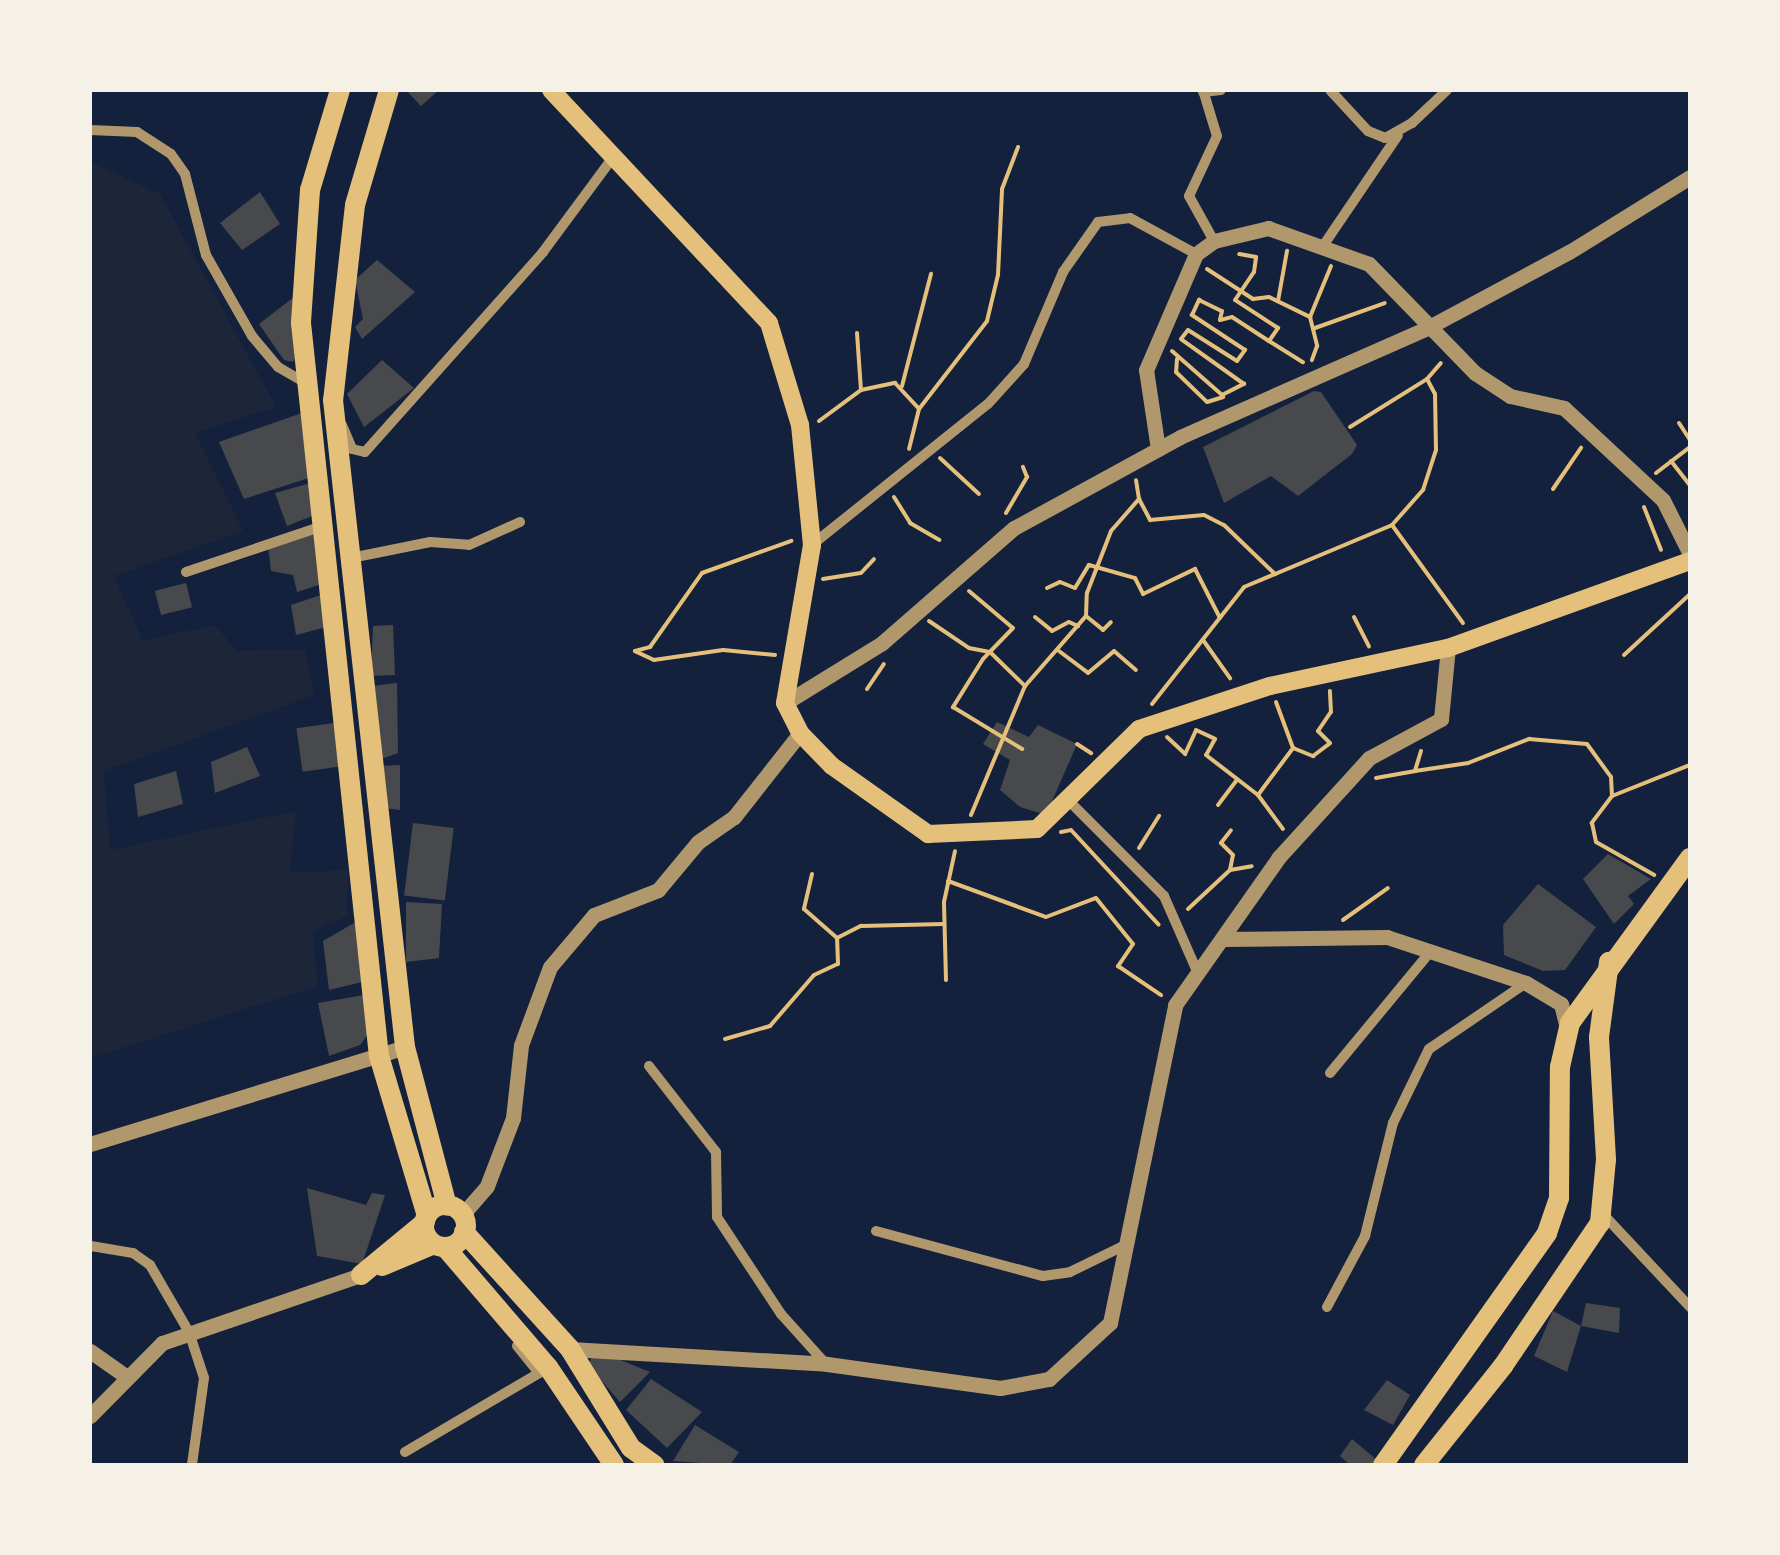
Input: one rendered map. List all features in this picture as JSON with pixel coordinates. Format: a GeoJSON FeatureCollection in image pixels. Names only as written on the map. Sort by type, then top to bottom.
{"type":"FeatureCollection","features":[{"type":"Feature","properties":{"kind":"main road"},"geometry":{"type":"LineString","coordinates":[[340,90],[306,229],[301,323],[327,525],[378,1056],[426,1219],[440,1246],[522,1338],[614,1465]]}},
{"type":"Feature","properties":{"kind":"main road"},"geometry":{"type":"LineString","coordinates":[[389,90],[355,205],[333,400],[405,1047],[458,1218],[570,1349],[631,1448],[654,1465]]}},
{"type":"Feature","properties":{"kind":"main road"},"geometry":{"type":"LineString","coordinates":[[552,90],[769,323],[800,425],[806,550],[785,703],[800,733],[832,766],[928,834],[962,837],[1037,828],[1139,729],[1270,686],[1469,642],[1690,558]]}},
{"type":"Feature","properties":{"kind":"main road"},"geometry":{"type":"LineString","coordinates":[[307,385],[318,395],[326,390],[336,367]]}},
{"type":"Feature","properties":{"kind":"main road"},"geometry":{"type":"LineString","coordinates":[[1383,1465],[1547,1233],[1559,1198],[1560,1068],[1579,1002],[1690,858]]}},
{"type":"Feature","properties":{"kind":"main road"},"geometry":{"type":"LineString","coordinates":[[1424,1465],[1572,1270],[1602,1213],[1606,1159],[1599,1037],[1609,962]]}},
{"type":"Feature","properties":{"kind":"main road"},"geometry":{"type":"LineString","coordinates":[[361,1274],[426,1219],[458,1218]]}},
{"type":"Feature","properties":{"kind":"main road"},"geometry":{"type":"LineString","coordinates":[[361,1274],[440,1246],[458,1218]]}},
{"type":"Feature","properties":{"kind":"main road"},"geometry":{"type":"LineString","coordinates":[[522,1338],[540,1352],[570,1349]]}},
{"type":"Feature","properties":{"kind":"street"},"geometry":{"type":"LineString","coordinates":[[1214,249],[1189,196],[1217,136],[1203,91],[1221,90]]}},
{"type":"Feature","properties":{"kind":"street"},"geometry":{"type":"LineString","coordinates":[[1330,90],[1374,135],[1398,134]]}},
{"type":"Feature","properties":{"kind":"street"},"geometry":{"type":"LineString","coordinates":[[1325,243],[1398,134],[1447,90]]}},
{"type":"Feature","properties":{"kind":"street"},"geometry":{"type":"LineString","coordinates":[[90,130],[137,132],[171,154],[185,174],[206,256],[252,336],[278,367],[307,385]]}},
{"type":"Feature","properties":{"kind":"street"},"geometry":{"type":"LineString","coordinates":[[333,400],[352,449],[365,452],[531,266],[615,155]]}},
{"type":"Feature","properties":{"kind":"street"},"geometry":{"type":"LineString","coordinates":[[785,703],[882,643],[1014,528],[1158,449],[1426,328],[1570,252],[1690,177]]}},
{"type":"Feature","properties":{"kind":"street"},"geometry":{"type":"LineString","coordinates":[[806,550],[988,404],[1024,364],[1063,272],[1098,222],[1132,218],[1200,260]]}},
{"type":"Feature","properties":{"kind":"street"},"geometry":{"type":"LineString","coordinates":[[1158,449],[1146,370],[1200,260],[1214,249],[1268,228],[1325,243],[1369,264],[1412,304],[1426,328],[1510,396],[1564,408],[1663,500],[1690,558]]}},
{"type":"Feature","properties":{"kind":"street"},"geometry":{"type":"LineString","coordinates":[[350,558],[430,542],[470,545],[520,522]]}},
{"type":"Feature","properties":{"kind":"street"},"geometry":{"type":"LineString","coordinates":[[186,572],[327,525]]}},
{"type":"Feature","properties":{"kind":"street"},"geometry":{"type":"LineString","coordinates":[[570,1349],[827,1364],[1000,1388],[1049,1379],[1110,1323],[1175,1005],[1279,857],[1368,758],[1441,720],[1448,648]]}},
{"type":"Feature","properties":{"kind":"street"},"geometry":{"type":"LineString","coordinates":[[458,1218],[487,1186],[513,1118],[524,1032],[550,967],[594,915],[658,890],[698,842],[734,818],[800,733]]}},
{"type":"Feature","properties":{"kind":"street"},"geometry":{"type":"LineString","coordinates":[[1065,797],[1164,896],[1197,971]]}},
{"type":"Feature","properties":{"kind":"street"},"geometry":{"type":"LineString","coordinates":[[1223,939],[1388,937],[1526,983],[1561,1004],[1568,1032]]}},
{"type":"Feature","properties":{"kind":"street"},"geometry":{"type":"LineString","coordinates":[[1330,1073],[1430,952]]}},
{"type":"Feature","properties":{"kind":"street"},"geometry":{"type":"LineString","coordinates":[[1327,1308],[1366,1236],[1394,1124],[1428,1049],[1526,983]]}},
{"type":"Feature","properties":{"kind":"street"},"geometry":{"type":"LineString","coordinates":[[90,1144],[405,1047]]}},
{"type":"Feature","properties":{"kind":"street"},"geometry":{"type":"LineString","coordinates":[[649,1066],[716,1152],[717,1218],[781,1314],[827,1364]]}},
{"type":"Feature","properties":{"kind":"street"},"geometry":{"type":"LineString","coordinates":[[1602,1213],[1690,1307]]}},
{"type":"Feature","properties":{"kind":"street"},"geometry":{"type":"LineString","coordinates":[[876,1231],[1043,1276],[1070,1272],[1125,1245]]}},
{"type":"Feature","properties":{"kind":"street"},"geometry":{"type":"LineString","coordinates":[[92,1246],[133,1253],[150,1265],[189,1332],[204,1378],[192,1465]]}},
{"type":"Feature","properties":{"kind":"street"},"geometry":{"type":"LineString","coordinates":[[90,1416],[149,1352],[189,1332],[361,1274]]}},
{"type":"Feature","properties":{"kind":"street"},"geometry":{"type":"LineString","coordinates":[[405,1452],[539,1374],[516,1344],[522,1338]]}},
{"type":"Feature","properties":{"kind":"street"},"geometry":{"type":"LineString","coordinates":[[90,1351],[127,1377]]}},
{"type":"Feature","properties":{"kind":"path"},"geometry":{"type":"LineString","coordinates":[[933,447],[907,457],[919,409],[986,321],[998,275],[1002,188],[1018,147]]}},
{"type":"Feature","properties":{"kind":"path"},"geometry":{"type":"LineString","coordinates":[[1278,243],[1304,250]]}},
{"type":"Feature","properties":{"kind":"path"},"geometry":{"type":"LineString","coordinates":[[1236,245],[1240,254],[1256,257],[1235,300],[1278,328],[1269,341]]}},
{"type":"Feature","properties":{"kind":"path"},"geometry":{"type":"LineString","coordinates":[[1278,301],[1288,246]]}},
{"type":"Feature","properties":{"kind":"path"},"geometry":{"type":"LineString","coordinates":[[1196,282],[1200,260],[1214,249]]}},
{"type":"Feature","properties":{"kind":"path"},"geometry":{"type":"LineString","coordinates":[[1316,371],[1310,317],[1334,258]]}},
{"type":"Feature","properties":{"kind":"path"},"geometry":{"type":"LineString","coordinates":[[1200,260],[1253,298],[1278,301],[1310,317]]}},
{"type":"Feature","properties":{"kind":"path"},"geometry":{"type":"LineString","coordinates":[[902,386],[931,274]]}},
{"type":"Feature","properties":{"kind":"path"},"geometry":{"type":"LineString","coordinates":[[1314,328],[1394,300],[1386,292]]}},
{"type":"Feature","properties":{"kind":"path"},"geometry":{"type":"LineString","coordinates":[[1183,312],[1190,297]]}},
{"type":"Feature","properties":{"kind":"path"},"geometry":{"type":"LineString","coordinates":[[1177,356],[1176,372],[1207,402],[1244,384],[1182,339],[1188,330],[1237,361],[1246,350],[1192,315],[1199,300],[1222,311],[1220,320],[1232,317],[1295,360],[1312,360]]}},
{"type":"Feature","properties":{"kind":"path"},"geometry":{"type":"LineString","coordinates":[[1163,359],[1176,330]]}},
{"type":"Feature","properties":{"kind":"path"},"geometry":{"type":"LineString","coordinates":[[858,333],[860,390]]}},
{"type":"Feature","properties":{"kind":"path"},"geometry":{"type":"LineString","coordinates":[[1168,348],[1222,395]]}},
{"type":"Feature","properties":{"kind":"path"},"geometry":{"type":"LineString","coordinates":[[1350,428],[1442,367],[1438,352]]}},
{"type":"Feature","properties":{"kind":"path"},"geometry":{"type":"LineString","coordinates":[[1287,832],[1258,794],[1206,755],[1215,739],[1196,730],[1185,754],[1162,733],[1139,729],[1244,587],[1392,525],[1423,490],[1436,450],[1434,394],[1427,379]]}},
{"type":"Feature","properties":{"kind":"path"},"geometry":{"type":"LineString","coordinates":[[902,386],[919,409]]}},
{"type":"Feature","properties":{"kind":"path"},"geometry":{"type":"LineString","coordinates":[[800,425],[825,420],[860,390],[902,386]]}},
{"type":"Feature","properties":{"kind":"path"},"geometry":{"type":"LineString","coordinates":[[1647,560],[1662,552],[1636,488],[1690,443],[1679,422]]}},
{"type":"Feature","properties":{"kind":"path"},"geometry":{"type":"LineString","coordinates":[[1553,489],[1587,440]]}},
{"type":"Feature","properties":{"kind":"path"},"geometry":{"type":"LineString","coordinates":[[940,458],[980,494]]}},
{"type":"Feature","properties":{"kind":"path"},"geometry":{"type":"LineString","coordinates":[[1671,462],[1690,485]]}},
{"type":"Feature","properties":{"kind":"path"},"geometry":{"type":"LineString","coordinates":[[1002,530],[1027,478],[1023,467]]}},
{"type":"Feature","properties":{"kind":"path"},"geometry":{"type":"LineString","coordinates":[[1148,469],[1135,476],[1139,499],[1150,520],[1204,515],[1224,525],[1274,574]]}},
{"type":"Feature","properties":{"kind":"path"},"geometry":{"type":"LineString","coordinates":[[894,498],[910,523],[940,540]]}},
{"type":"Feature","properties":{"kind":"path"},"geometry":{"type":"LineString","coordinates":[[946,980],[944,924],[948,881],[962,837],[1025,686],[1086,616],[1096,568],[1123,511],[1139,499]]}},
{"type":"Feature","properties":{"kind":"path"},"geometry":{"type":"LineString","coordinates":[[1392,525],[1413,546],[1469,642]]}},
{"type":"Feature","properties":{"kind":"path"},"geometry":{"type":"LineString","coordinates":[[784,652],[770,657],[708,651],[654,660],[635,651],[650,648],[702,573],[778,542],[796,541],[806,550]]}},
{"type":"Feature","properties":{"kind":"path"},"geometry":{"type":"LineString","coordinates":[[821,573],[819,580],[861,572],[874,560]]}},
{"type":"Feature","properties":{"kind":"path"},"geometry":{"type":"LineString","coordinates":[[1046,588],[1060,582],[1075,588],[1089,566],[1134,578],[1143,594],[1194,569],[1220,618]]}},
{"type":"Feature","properties":{"kind":"path"},"geometry":{"type":"LineString","coordinates":[[962,585],[1013,628],[994,654],[983,659],[954,706],[1022,749]]}},
{"type":"Feature","properties":{"kind":"path"},"geometry":{"type":"LineString","coordinates":[[1624,655],[1690,594]]}},
{"type":"Feature","properties":{"kind":"path"},"geometry":{"type":"LineString","coordinates":[[924,616],[941,633],[994,654],[1025,686]]}},
{"type":"Feature","properties":{"kind":"path"},"geometry":{"type":"LineString","coordinates":[[1086,616],[1104,630],[1112,622]]}},
{"type":"Feature","properties":{"kind":"path"},"geometry":{"type":"LineString","coordinates":[[1354,616],[1371,650]]}},
{"type":"Feature","properties":{"kind":"path"},"geometry":{"type":"LineString","coordinates":[[1035,617],[1052,631],[1069,622],[1078,626]]}},
{"type":"Feature","properties":{"kind":"path"},"geometry":{"type":"LineString","coordinates":[[1203,640],[1230,678]]}},
{"type":"Feature","properties":{"kind":"path"},"geometry":{"type":"LineString","coordinates":[[1059,651],[1088,673],[1114,651],[1136,670]]}},
{"type":"Feature","properties":{"kind":"path"},"geometry":{"type":"LineString","coordinates":[[1274,696],[1293,748],[1313,756],[1330,743],[1318,732],[1331,712],[1328,684]]}},
{"type":"Feature","properties":{"kind":"path"},"geometry":{"type":"LineString","coordinates":[[1425,748],[1414,757],[1415,771],[1468,763],[1529,739],[1588,744],[1611,777],[1612,796]]}},
{"type":"Feature","properties":{"kind":"path"},"geometry":{"type":"LineString","coordinates":[[1077,744],[1095,756]]}},
{"type":"Feature","properties":{"kind":"path"},"geometry":{"type":"LineString","coordinates":[[1258,794],[1293,748]]}},
{"type":"Feature","properties":{"kind":"path"},"geometry":{"type":"LineString","coordinates":[[1673,881],[1596,842],[1592,822],[1612,796],[1690,765]]}},
{"type":"Feature","properties":{"kind":"path"},"geometry":{"type":"LineString","coordinates":[[1218,805],[1237,780]]}},
{"type":"Feature","properties":{"kind":"path"},"geometry":{"type":"LineString","coordinates":[[1134,856],[1159,816]]}},
{"type":"Feature","properties":{"kind":"path"},"geometry":{"type":"LineString","coordinates":[[1048,835],[1071,830],[1169,939]]}},
{"type":"Feature","properties":{"kind":"path"},"geometry":{"type":"LineString","coordinates":[[1185,918],[1186,911],[1230,870],[1234,855],[1221,842],[1231,830]]}},
{"type":"Feature","properties":{"kind":"path"},"geometry":{"type":"LineString","coordinates":[[1230,870],[1267,863]]}},
{"type":"Feature","properties":{"kind":"path"},"geometry":{"type":"LineString","coordinates":[[725,1039],[770,1026],[814,975],[838,964],[836,938],[804,910],[812,874]]}},
{"type":"Feature","properties":{"kind":"path"},"geometry":{"type":"LineString","coordinates":[[948,881],[1046,917],[1096,898],[1133,944],[1118,966],[1168,1000]]}},
{"type":"Feature","properties":{"kind":"path"},"geometry":{"type":"LineString","coordinates":[[1354,929],[1337,928],[1388,888]]}},
{"type":"Feature","properties":{"kind":"path"},"geometry":{"type":"LineString","coordinates":[[1174,897],[1186,911]]}},
{"type":"Feature","properties":{"kind":"path"},"geometry":{"type":"LineString","coordinates":[[836,938],[862,926],[944,924]]}},
{"type":"Feature","properties":{"kind":"shaded area"},"geometry":{"type":"Polygon","coordinates":[[[90,162],[160,194],[276,407],[195,433],[243,531],[114,576],[143,641],[214,625],[238,651],[305,650],[314,695],[104,771],[110,850],[296,811],[290,873],[348,870],[347,916],[313,931],[318,986],[90,1058],[90,162]]]}},
{"type":"Feature","properties":{"kind":"building"},"geometry":{"type":"Polygon","coordinates":[[[406,90],[439,90],[421,106],[406,90]]]}},
{"type":"Feature","properties":{"kind":"building"},"geometry":{"type":"Polygon","coordinates":[[[260,192],[280,224],[242,250],[220,223],[260,192]]]}},
{"type":"Feature","properties":{"kind":"building"},"geometry":{"type":"Polygon","coordinates":[[[377,260],[415,292],[362,339],[355,327],[363,319],[355,280],[377,260]]]}},
{"type":"Feature","properties":{"kind":"building"},"geometry":{"type":"Polygon","coordinates":[[[298,294],[298,352],[293,362],[284,360],[259,324],[298,294]]]}},
{"type":"Feature","properties":{"kind":"building"},"geometry":{"type":"Polygon","coordinates":[[[382,360],[414,388],[364,427],[347,394],[382,360]]]}},
{"type":"Feature","properties":{"kind":"building"},"geometry":{"type":"Polygon","coordinates":[[[1314,391],[1321,392],[1357,445],[1352,454],[1298,496],[1271,476],[1224,503],[1203,447],[1314,391]]]}},
{"type":"Feature","properties":{"kind":"building"},"geometry":{"type":"Polygon","coordinates":[[[302,413],[318,475],[244,499],[219,442],[302,413]]]}},
{"type":"Feature","properties":{"kind":"building"},"geometry":{"type":"Polygon","coordinates":[[[314,482],[322,512],[287,526],[275,493],[314,482]]]}},
{"type":"Feature","properties":{"kind":"building"},"geometry":{"type":"Polygon","coordinates":[[[319,530],[328,582],[297,592],[293,575],[271,571],[268,546],[319,530]]]}},
{"type":"Feature","properties":{"kind":"building"},"geometry":{"type":"Polygon","coordinates":[[[186,583],[192,607],[161,615],[155,591],[186,583]]]}},
{"type":"Feature","properties":{"kind":"building"},"geometry":{"type":"Polygon","coordinates":[[[324,594],[330,626],[296,635],[291,605],[324,594]]]}},
{"type":"Feature","properties":{"kind":"building"},"geometry":{"type":"Polygon","coordinates":[[[393,625],[395,675],[371,676],[373,626],[393,625]]]}},
{"type":"Feature","properties":{"kind":"building"},"geometry":{"type":"Polygon","coordinates":[[[397,683],[398,753],[376,761],[372,686],[397,683]]]}},
{"type":"Feature","properties":{"kind":"building"},"geometry":{"type":"Polygon","coordinates":[[[341,722],[347,766],[303,772],[296,728],[341,722]]]}},
{"type":"Feature","properties":{"kind":"building"},"geometry":{"type":"Polygon","coordinates":[[[997,722],[1029,737],[1038,725],[1077,744],[1046,815],[1020,807],[1000,790],[1010,760],[983,744],[997,722]]]}},
{"type":"Feature","properties":{"kind":"building"},"geometry":{"type":"Polygon","coordinates":[[[247,747],[260,776],[215,793],[211,762],[247,747]]]}},
{"type":"Feature","properties":{"kind":"building"},"geometry":{"type":"Polygon","coordinates":[[[400,765],[400,810],[384,808],[380,766],[400,765]]]}},
{"type":"Feature","properties":{"kind":"building"},"geometry":{"type":"Polygon","coordinates":[[[176,771],[183,804],[138,817],[134,784],[176,771]]]}},
{"type":"Feature","properties":{"kind":"building"},"geometry":{"type":"Polygon","coordinates":[[[413,823],[454,828],[445,900],[404,895],[413,823]]]}},
{"type":"Feature","properties":{"kind":"building"},"geometry":{"type":"Polygon","coordinates":[[[1608,854],[1651,879],[1628,896],[1634,904],[1614,924],[1583,879],[1608,854]]]}},
{"type":"Feature","properties":{"kind":"building"},"geometry":{"type":"Polygon","coordinates":[[[1538,884],[1596,927],[1565,970],[1543,971],[1504,955],[1503,925],[1538,884]]]}},
{"type":"Feature","properties":{"kind":"building"},"geometry":{"type":"Polygon","coordinates":[[[406,902],[442,904],[439,958],[406,962],[406,902]]]}},
{"type":"Feature","properties":{"kind":"building"},"geometry":{"type":"Polygon","coordinates":[[[361,919],[366,981],[329,990],[323,941],[361,919]]]}},
{"type":"Feature","properties":{"kind":"building"},"geometry":{"type":"Polygon","coordinates":[[[364,995],[371,1030],[360,1045],[329,1056],[318,1003],[364,995]]]}},
{"type":"Feature","properties":{"kind":"building"},"geometry":{"type":"Polygon","coordinates":[[[307,1188],[366,1205],[372,1193],[385,1195],[362,1264],[317,1256],[307,1188]]]}},
{"type":"Feature","properties":{"kind":"building"},"geometry":{"type":"Polygon","coordinates":[[[1586,1303],[1620,1308],[1619,1333],[1581,1326],[1586,1303]]]}},
{"type":"Feature","properties":{"kind":"building"},"geometry":{"type":"Polygon","coordinates":[[[1553,1311],[1581,1326],[1567,1372],[1534,1356],[1553,1311]]]}},
{"type":"Feature","properties":{"kind":"building"},"geometry":{"type":"Polygon","coordinates":[[[593,1355],[618,1359],[650,1372],[620,1402],[588,1365],[593,1355]]]}},
{"type":"Feature","properties":{"kind":"building"},"geometry":{"type":"Polygon","coordinates":[[[651,1379],[702,1412],[667,1448],[626,1410],[651,1379]]]}},
{"type":"Feature","properties":{"kind":"building"},"geometry":{"type":"Polygon","coordinates":[[[1387,1380],[1410,1395],[1393,1425],[1364,1410],[1387,1380]]]}},
{"type":"Feature","properties":{"kind":"building"},"geometry":{"type":"Polygon","coordinates":[[[695,1425],[739,1452],[730,1465],[673,1461],[695,1425]]]}},
{"type":"Feature","properties":{"kind":"building"},"geometry":{"type":"Polygon","coordinates":[[[1352,1439],[1377,1460],[1374,1465],[1350,1465],[1340,1456],[1352,1439]]]}}]}
